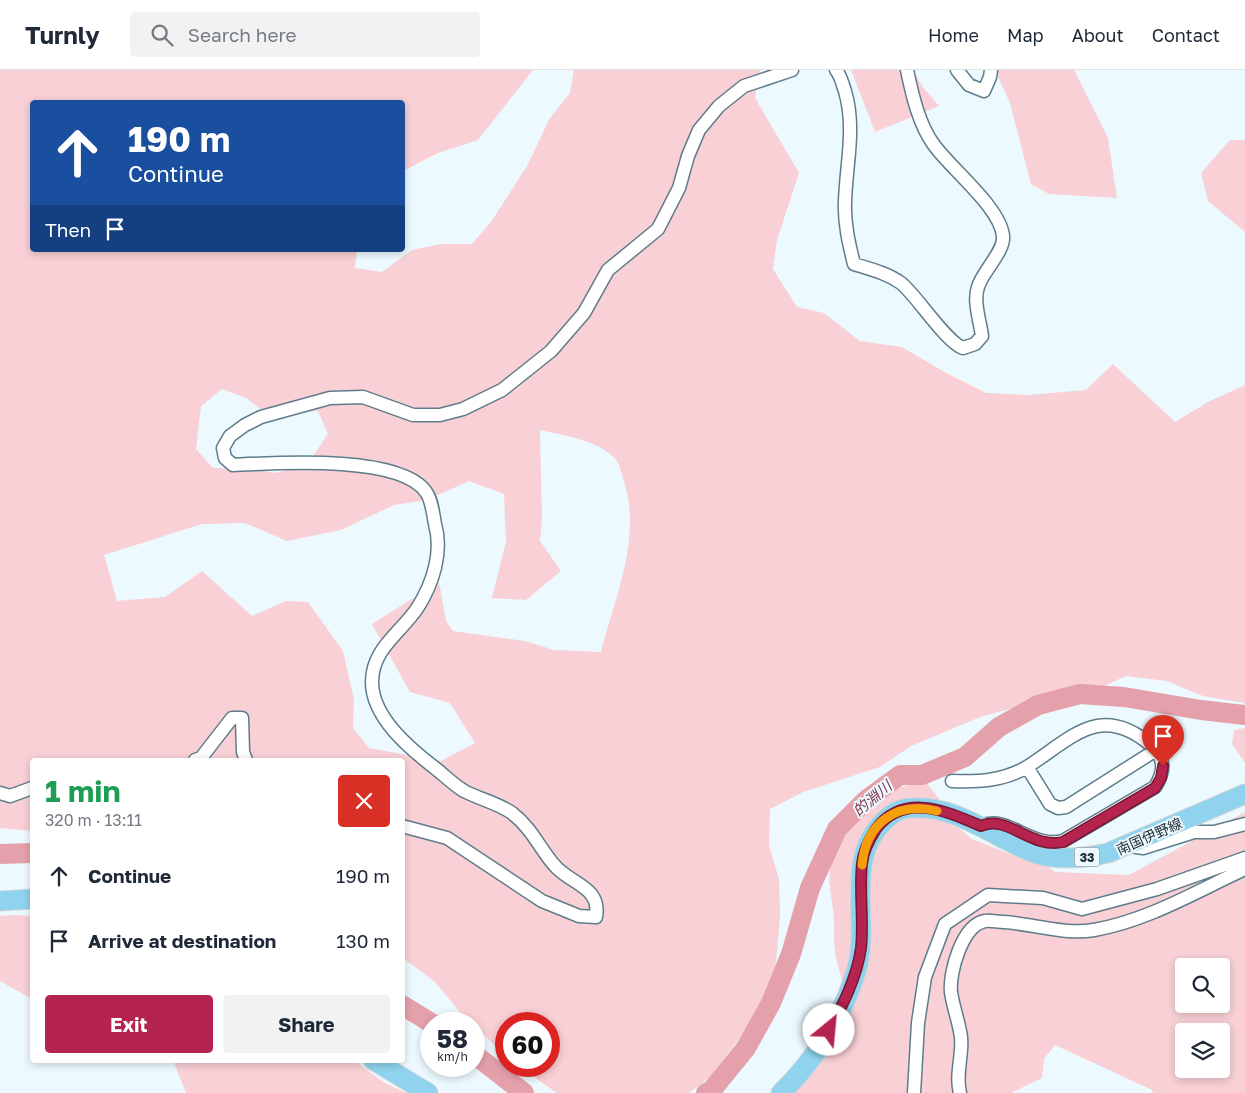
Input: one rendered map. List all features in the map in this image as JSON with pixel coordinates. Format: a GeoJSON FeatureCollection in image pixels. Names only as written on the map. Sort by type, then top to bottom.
{"type":"FeatureCollection","features":[{"type":"Feature","properties":{"kind":"main road","name":"南国伊野線"},"geometry":{"type":"LineString","coordinates":[[781,1093],[796,1079],[819,1047],[839,1012],[854,975],[860,948],[862,862],[866,847],[875,831],[899,810],[912,807],[955,816],[981,826],[1038,854],[1052,857],[1088,857],[1108,853],[1128,845],[1245,794]]}},
{"type":"Feature","properties":{"kind":"main road"},"geometry":{"type":"LineString","coordinates":[[0,901],[30,900]]}},
{"type":"Feature","properties":{"kind":"main road"},"geometry":{"type":"LineString","coordinates":[[378,1063],[428,1093]]}},
{"type":"Feature","properties":{"kind":"street"},"geometry":{"type":"LineString","coordinates":[[405,827],[447,838],[542,901],[579,916],[596,917],[598,906],[595,898],[557,868],[535,835],[512,813],[463,790],[422,758],[395,731],[378,708],[372,682],[378,658],[392,635],[417,608],[432,581],[438,546],[436,528],[427,492],[418,483],[388,471],[350,464],[296,461],[233,465],[225,458],[224,448],[230,436],[245,425],[261,417],[330,398],[355,396],[413,415],[440,415],[463,409],[502,390],[551,352],[584,313],[608,270],[628,251],[658,229],[679,188],[688,156],[699,130],[719,106],[744,86],[763,78],[792,70]]}},
{"type":"Feature","properties":{"kind":"street"},"geometry":{"type":"LineString","coordinates":[[836,70],[840,75],[850,107],[851,141],[844,203],[847,234],[854,264],[883,272],[901,284],[963,348],[975,344],[982,336],[976,297],[978,286],[1003,237],[996,215],[933,144],[917,109],[907,70]]}},
{"type":"Feature","properties":{"kind":"street"},"geometry":{"type":"LineString","coordinates":[[957,70],[968,86],[984,90],[991,70]]}},
{"type":"Feature","properties":{"kind":"street"},"geometry":{"type":"LineString","coordinates":[[200,758],[232,718],[242,718],[243,752],[245,758]]}},
{"type":"Feature","properties":{"kind":"street"},"geometry":{"type":"LineString","coordinates":[[952,781],[995,780],[1011,776],[1086,728],[1105,724],[1122,726],[1137,733],[1162,757],[1161,778],[1155,788],[1063,842],[1051,844],[1041,842],[1000,824],[990,822],[981,826]]}},
{"type":"Feature","properties":{"kind":"street"},"geometry":{"type":"LineString","coordinates":[[1027,767],[1050,804],[1058,808],[1066,807],[1156,750]]}},
{"type":"Feature","properties":{"kind":"street"},"geometry":{"type":"LineString","coordinates":[[0,793],[10,796],[30,789]]}},
{"type":"Feature","properties":{"kind":"street"},"geometry":{"type":"LineString","coordinates":[[1128,845],[1143,848],[1194,832],[1214,832],[1245,824]]}},
{"type":"Feature","properties":{"kind":"street"},"geometry":{"type":"LineString","coordinates":[[914,1093],[918,1023],[925,977],[945,924],[988,895],[1043,898],[1082,909],[1156,889],[1245,858]]}},
{"type":"Feature","properties":{"kind":"street"},"geometry":{"type":"LineString","coordinates":[[960,1093],[957,1080],[961,1037],[951,990],[959,947],[968,932],[977,925],[990,922],[1016,923],[1043,928],[1092,930],[1126,922],[1245,870]]}},
{"type":"Feature","properties":{"kind":"shaded area"},"geometry":{"type":"Polygon","coordinates":[[[0,70],[533,70],[478,140],[438,153],[405,170],[405,100],[30,100],[30,252],[357,252],[355,268],[382,272],[412,250],[440,244],[472,244],[491,222],[527,166],[550,118],[570,93],[574,70],[760,70],[755,98],[799,173],[777,240],[773,269],[797,307],[824,313],[860,341],[902,347],[946,373],[986,393],[1029,395],[1086,390],[1113,364],[1175,422],[1208,402],[1245,385],[1245,703],[1203,696],[1167,681],[1126,676],[1091,692],[1055,697],[980,717],[911,746],[880,767],[803,792],[770,809],[769,845],[779,879],[780,915],[774,986],[755,1019],[709,1078],[689,1093],[557,1093],[534,1077],[560,1077],[560,1012],[495,1012],[495,1045],[485,1036],[485,1012],[460,1012],[435,982],[405,960],[405,758],[30,758],[30,831],[0,828],[0,70]],[[222,389],[201,406],[196,449],[213,468],[254,469],[275,473],[307,465],[328,434],[318,411],[266,413],[246,398],[222,389]],[[540,430],[542,519],[540,541],[561,571],[526,600],[492,598],[506,542],[504,494],[469,481],[427,500],[394,505],[341,530],[287,541],[245,523],[202,524],[104,555],[117,601],[165,597],[202,571],[252,616],[286,601],[308,602],[343,651],[354,700],[353,728],[369,748],[441,761],[475,743],[450,703],[410,692],[372,624],[439,582],[446,621],[453,631],[525,641],[554,650],[601,652],[625,566],[630,522],[628,500],[620,467],[616,459],[606,451],[588,442],[540,430]]]}},
{"type":"Feature","properties":{"kind":"shaded area"},"geometry":{"type":"Polygon","coordinates":[[[851,70],[913,70],[922,86],[939,106],[875,132],[851,70]]]}},
{"type":"Feature","properties":{"kind":"shaded area"},"geometry":{"type":"Polygon","coordinates":[[[995,70],[1074,70],[1108,138],[1117,198],[1049,194],[1031,184],[1010,103],[995,70]]]}},
{"type":"Feature","properties":{"kind":"shaded area"},"geometry":{"type":"Polygon","coordinates":[[[1230,140],[1245,140],[1245,232],[1208,201],[1201,173],[1230,140]]]}},
{"type":"Feature","properties":{"kind":"shaded area"},"geometry":{"type":"Polygon","coordinates":[[[1245,728],[1245,763],[1232,744],[1234,730],[1245,728]]]}},
{"type":"Feature","properties":{"kind":"shaded area"},"geometry":{"type":"Polygon","coordinates":[[[925,781],[944,805],[952,823],[972,839],[1025,860],[1047,866],[1055,872],[1129,875],[1245,812],[1245,1093],[1153,1093],[1152,1090],[1055,1045],[1044,1059],[1042,1078],[1011,1093],[785,1093],[844,987],[834,946],[830,870],[834,852],[840,836],[850,822],[876,799],[891,791],[925,781]]]}},
{"type":"Feature","properties":{"kind":"shaded area"},"geometry":{"type":"Polygon","coordinates":[[[0,916],[30,916],[30,998],[0,981],[0,916]]]}},
{"type":"Feature","properties":{"kind":"shaded area"},"geometry":{"type":"Polygon","coordinates":[[[174,1063],[358,1063],[383,1082],[406,1093],[186,1093],[174,1063]]]}},
{"type":"Feature","properties":{"kind":"waterway","name":"的淵川"},"geometry":{"type":"LineString","coordinates":[[706,1093],[711,1091],[746,1048],[771,1003],[791,954],[810,888],[837,829],[866,800],[900,775],[922,775],[965,757],[999,727],[1038,705],[1080,694],[1124,697],[1201,710],[1245,715]]}},
{"type":"Feature","properties":{"kind":"waterway"},"geometry":{"type":"LineString","coordinates":[[0,854],[30,853]]}},
{"type":"Feature","properties":{"kind":"waterway"},"geometry":{"type":"LineString","coordinates":[[405,1007],[420,1016]]}},
{"type":"Feature","properties":{"kind":"waterway"},"geometry":{"type":"LineString","coordinates":[[485,1063],[524,1093]]}},
{"type":"Feature","properties":{"kind":"slow traffic"},"geometry":{"type":"LineString","coordinates":[[862,865],[866,847],[871,836],[890,816],[899,810],[912,807],[937,811]]}},
{"type":"Feature","properties":{"kind":"route"},"geometry":{"type":"LineString","coordinates":[[829,1030],[850,988],[856,968],[860,948],[862,918],[862,862],[866,847],[871,836],[890,816],[899,810],[912,807],[925,808],[955,816],[981,826],[990,822],[1000,824],[1041,842],[1051,844],[1063,842],[1155,788],[1161,778],[1163,766]]}}]}
